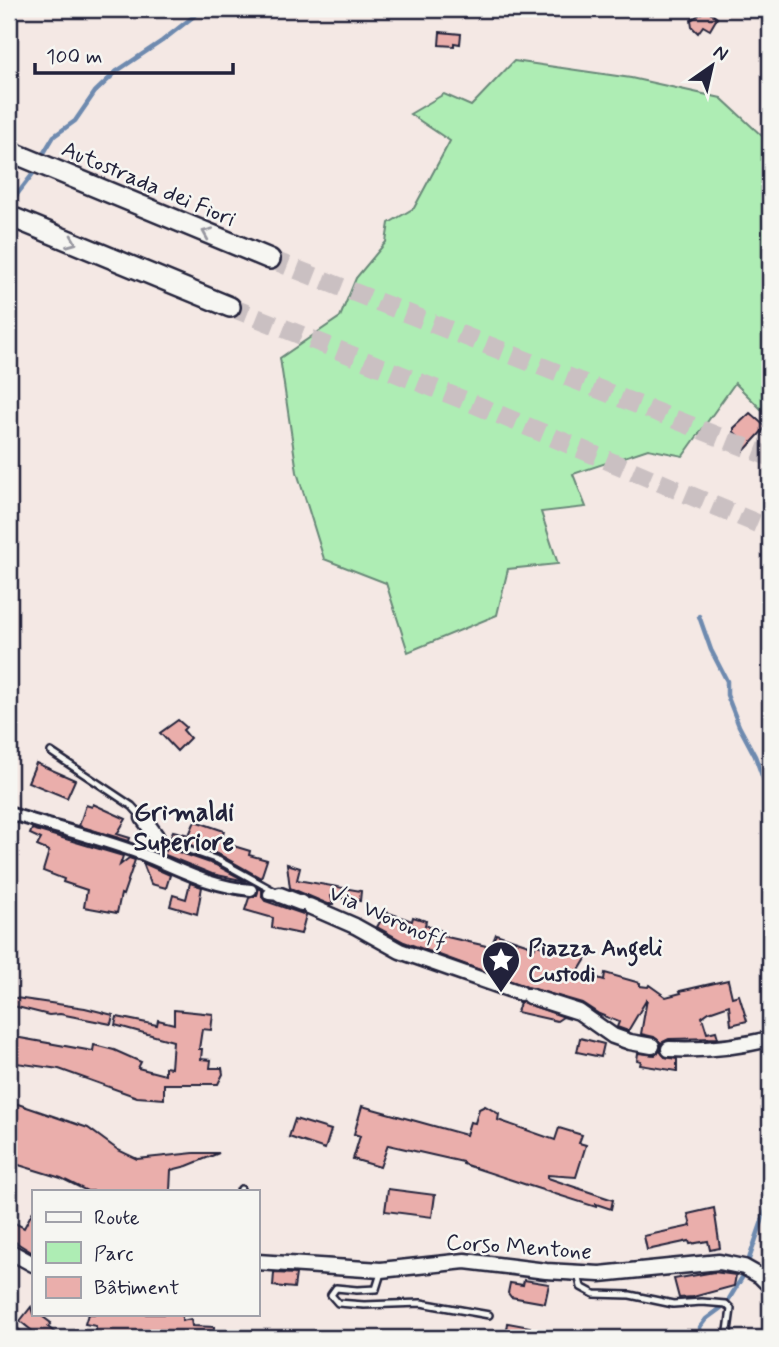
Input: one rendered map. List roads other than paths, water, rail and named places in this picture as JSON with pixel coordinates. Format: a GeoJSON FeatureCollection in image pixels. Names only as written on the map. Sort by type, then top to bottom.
{"type":"FeatureCollection","features":[{"type":"Feature","properties":{"kind":"highway","name":"Autostrada dei Fiori"},"geometry":{"type":"LineString","coordinates":[[9,151],[270,259]]}},
{"type":"Feature","properties":{"kind":"highway"},"geometry":{"type":"LineString","coordinates":[[9,216],[230,307]]}},
{"type":"Feature","properties":{"kind":"main road","name":"Via Woronoff"},"geometry":{"type":"LineString","coordinates":[[143,818],[156,836]]}},
{"type":"Feature","properties":{"kind":"main road","name":"Via Woronoff"},"geometry":{"type":"LineString","coordinates":[[275,894],[355,926],[400,951],[570,1007],[613,1036],[652,1046]]}},
{"type":"Feature","properties":{"kind":"main road"},"geometry":{"type":"LineString","coordinates":[[669,1049],[695,1051],[736,1048],[770,1039]]}},
{"type":"Feature","properties":{"kind":"main road"},"geometry":{"type":"LineString","coordinates":[[9,1251],[32,1263]]}},
{"type":"Feature","properties":{"kind":"main road","name":"Corso Mentone"},"geometry":{"type":"LineString","coordinates":[[259,1262],[381,1269],[465,1261],[578,1274],[629,1273],[719,1262],[744,1267],[760,1276],[770,1286]]}},
{"type":"Feature","properties":{"kind":"street"},"geometry":{"type":"LineString","coordinates":[[9,813],[148,856],[218,886],[251,890]]}},
{"type":"Feature","properties":{"kind":"lane","name":"Via Woronoff"},"geometry":{"type":"LineString","coordinates":[[51,752],[132,806],[143,818]]}},
{"type":"Feature","properties":{"kind":"lane","name":"Via Woronoff"},"geometry":{"type":"LineString","coordinates":[[156,836],[168,843],[218,860],[275,894]]}},
{"type":"Feature","properties":{"kind":"lane"},"geometry":{"type":"LineString","coordinates":[[381,1269],[376,1289],[336,1287],[331,1295],[338,1303],[421,1303],[489,1315]]}},
{"type":"Feature","properties":{"kind":"lane"},"geometry":{"type":"LineString","coordinates":[[578,1274],[581,1287],[594,1294],[630,1295],[673,1304],[726,1304],[731,1309],[728,1331],[730,1338]]}},
{"type":"Feature","properties":{"kind":"lane"},"geometry":{"type":"LineString","coordinates":[[9,1326],[22,1338]]}},
{"type":"Feature","properties":{"kind":"waterway"},"geometry":{"type":"LineString","coordinates":[[42,156],[54,136],[75,121],[95,92],[117,71],[203,9]]}},
{"type":"Feature","properties":{"kind":"waterway"},"geometry":{"type":"LineString","coordinates":[[9,205],[35,171]]}},
{"type":"Feature","properties":{"kind":"waterway"},"geometry":{"type":"LineString","coordinates":[[699,616],[711,650],[727,681],[727,695],[739,726],[755,756],[765,784],[770,817]]}},
{"type":"Feature","properties":{"kind":"waterway"},"geometry":{"type":"LineString","coordinates":[[749,1259],[770,1198]]}},
{"type":"Feature","properties":{"kind":"waterway"},"geometry":{"type":"LineString","coordinates":[[729,1299],[743,1276]]}},
{"type":"Feature","properties":{"kind":"waterway"},"geometry":{"type":"LineString","coordinates":[[701,1338],[700,1327],[721,1308]]}},
{"type":"Feature","properties":{"kind":"tunnel"},"geometry":{"type":"LineString","coordinates":[[270,259],[770,457]]}},
{"type":"Feature","properties":{"kind":"tunnel"},"geometry":{"type":"LineString","coordinates":[[230,307],[474,404],[770,529]]}},
{"type":"Feature","properties":{"kind":"tunnel"},"geometry":{"type":"LineString","coordinates":[[9,1334],[14,1338]]}},
{"type":"Feature","properties":{"kind":"place","name":"Piazza Angeli Custodi"},"geometry":{"type":"Point","coordinates":[501,994]}},
{"type":"Feature","properties":{"kind":"district","name":"Grimaldi Superiore"},"geometry":{"type":"Point","coordinates":[184,826]}}]}
